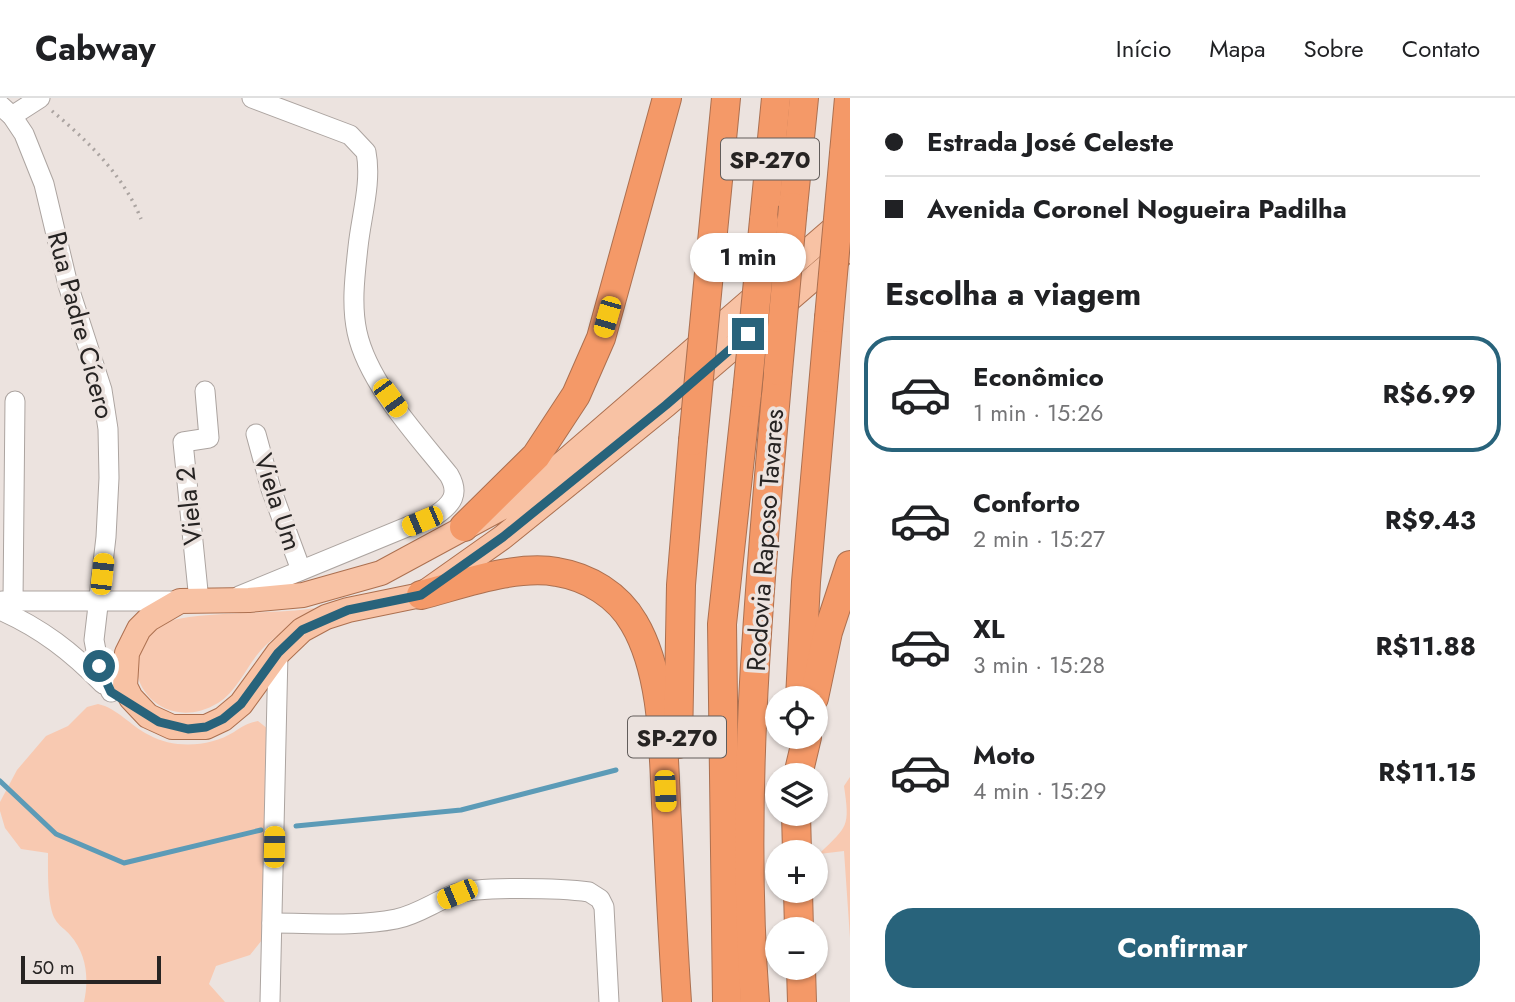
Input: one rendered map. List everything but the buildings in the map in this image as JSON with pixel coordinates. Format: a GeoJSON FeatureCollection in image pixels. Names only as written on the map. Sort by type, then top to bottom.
{"type":"FeatureCollection","features":[{"type":"Feature","properties":{"kind":"highway"},"geometry":{"type":"LineString","coordinates":[[464,527],[536,456],[576,396],[601,338],[667,98]]}},
{"type":"Feature","properties":{"kind":"highway","name":"SP-270"},"geometry":{"type":"LineString","coordinates":[[678,1002],[677,727],[681,585],[726,98]]}},
{"type":"Feature","properties":{"kind":"highway","name":"Rodovia Raposo Tavares"},"geometry":{"type":"LineString","coordinates":[[727,1002],[722,624],[776,98]]}},
{"type":"Feature","properties":{"kind":"highway","name":"Rodovia Raposo Tavares"},"geometry":{"type":"LineString","coordinates":[[755,1002],[749,818],[756,628],[804,98]]}},
{"type":"Feature","properties":{"kind":"highway","name":"SP-270"},"geometry":{"type":"LineString","coordinates":[[801,686],[806,582],[849,98]]}},
{"type":"Feature","properties":{"kind":"highway"},"geometry":{"type":"LineString","coordinates":[[817,686],[828,632],[850,565]]}},
{"type":"Feature","properties":{"kind":"highway"},"geometry":{"type":"LineString","coordinates":[[421,595],[506,575],[555,571],[598,586],[613,598],[635,624],[650,666],[662,740],[678,1002]]}},
{"type":"Feature","properties":{"kind":"highway"},"geometry":{"type":"LineString","coordinates":[[801,980],[802,1002]]}},
{"type":"Feature","properties":{"kind":"main road"},"geometry":{"type":"LineString","coordinates":[[850,214],[527,494],[381,573],[334,588],[272,599],[189,601],[149,619],[139,629],[127,653],[125,686],[131,698],[148,716],[172,727],[206,727],[223,719],[241,704],[278,653],[302,630],[326,617],[348,610],[421,595],[503,537],[666,405],[850,247]]}},
{"type":"Feature","properties":{"kind":"street"},"geometry":{"type":"LineString","coordinates":[[228,600],[436,515],[452,502],[456,494],[456,485],[450,475],[390,398],[367,360],[357,333],[353,292],[368,173],[366,152],[350,135],[252,98]]}},
{"type":"Feature","properties":{"kind":"street"},"geometry":{"type":"LineString","coordinates":[[6,111],[38,99]]}},
{"type":"Feature","properties":{"kind":"street","name":"Rua Padre Cícero"},"geometry":{"type":"LineString","coordinates":[[6,111],[23,134],[44,184],[68,285],[102,390],[108,429],[109,478],[95,652],[101,673],[111,692]]}},
{"type":"Feature","properties":{"kind":"street","name":"Viela 2"},"geometry":{"type":"LineString","coordinates":[[189,601],[183,442],[209,438],[205,391]]}},
{"type":"Feature","properties":{"kind":"street"},"geometry":{"type":"LineString","coordinates":[[4,604],[15,401]]}},
{"type":"Feature","properties":{"kind":"street","name":"Viela Um"},"geometry":{"type":"LineString","coordinates":[[256,434],[271,489],[301,570]]}},
{"type":"Feature","properties":{"kind":"street"},"geometry":{"type":"LineString","coordinates":[[4,604],[189,601]]}},
{"type":"Feature","properties":{"kind":"street"},"geometry":{"type":"LineString","coordinates":[[4,604],[66,648],[111,692],[148,716]]}},
{"type":"Feature","properties":{"kind":"street"},"geometry":{"type":"LineString","coordinates":[[270,1002],[278,653]]}},
{"type":"Feature","properties":{"kind":"street"},"geometry":{"type":"LineString","coordinates":[[272,923],[356,924],[392,920],[410,916],[457,894],[488,890],[589,892],[600,900],[604,907],[609,1002]]}},
{"type":"Feature","properties":{"kind":"path"},"geometry":{"type":"LineString","coordinates":[[38,99],[90,146],[134,201],[141,219]]}},
{"type":"Feature","properties":{"kind":"shaded area"},"geometry":{"type":"Polygon","coordinates":[[[314,608],[265,646],[237,684],[218,703],[195,712],[175,712],[158,704],[145,692],[138,676],[137,658],[145,640],[161,625],[190,617],[314,608]]]}},
{"type":"Feature","properties":{"kind":"shaded area"},"geometry":{"type":"Polygon","coordinates":[[[98,704],[111,709],[149,735],[169,743],[214,741],[258,721],[268,729],[262,940],[250,955],[216,966],[209,984],[225,1002],[84,1002],[86,976],[83,958],[76,942],[52,913],[48,887],[48,853],[21,849],[5,828],[0,802],[17,770],[46,736],[68,726],[87,707],[98,704]]]}},
{"type":"Feature","properties":{"kind":"shaded area"},"geometry":{"type":"Polygon","coordinates":[[[850,777],[850,938],[844,851],[828,853],[828,845],[845,825],[847,810],[844,786],[850,777]]]}},
{"type":"Feature","properties":{"kind":"waterway"},"geometry":{"type":"LineString","coordinates":[[296,826],[461,810],[616,770]]}},
{"type":"Feature","properties":{"kind":"waterway"},"geometry":{"type":"LineString","coordinates":[[0,781],[56,834],[124,863],[261,830]]}},
{"type":"Feature","properties":{"kind":"route"},"geometry":{"type":"LineString","coordinates":[[99,666],[111,692],[159,722],[188,729],[206,727],[223,719],[241,704],[278,653],[302,630],[326,617],[348,610],[421,595],[503,537],[666,405],[748,334]]}}]}
